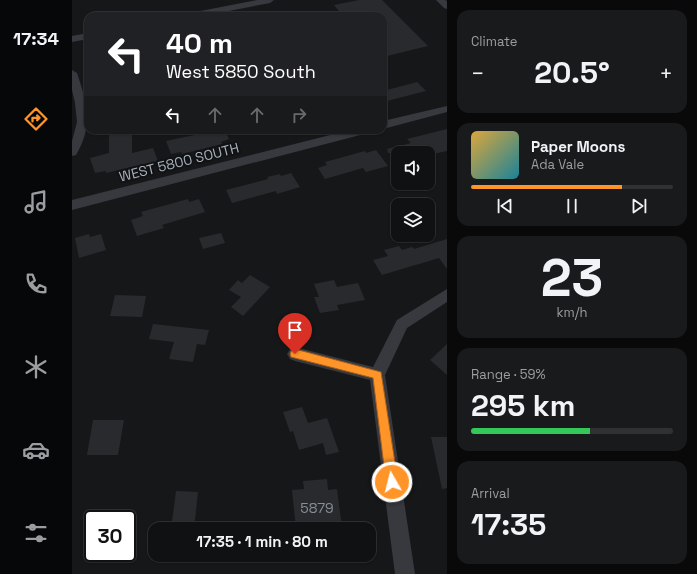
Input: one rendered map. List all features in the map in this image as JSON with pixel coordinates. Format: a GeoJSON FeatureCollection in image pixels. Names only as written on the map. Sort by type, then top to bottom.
{"type":"FeatureCollection","features":[{"type":"Feature","properties":{"kind":"street"},"geometry":{"type":"LineString","coordinates":[[210,12],[270,0]]}},
{"type":"Feature","properties":{"kind":"street"},"geometry":{"type":"LineString","coordinates":[[440,0],[447,6]]}},
{"type":"Feature","properties":{"kind":"street"},"geometry":{"type":"LineString","coordinates":[[72,39],[84,37]]}},
{"type":"Feature","properties":{"kind":"street"},"geometry":{"type":"LineString","coordinates":[[72,73],[84,105]]}},
{"type":"Feature","properties":{"kind":"street"},"geometry":{"type":"LineString","coordinates":[[387,124],[447,109]]}},
{"type":"Feature","properties":{"kind":"street"},"geometry":{"type":"LineString","coordinates":[[72,152],[80,140],[84,120]]}},
{"type":"Feature","properties":{"kind":"street","name":"WEST 5800 SOUTH"},"geometry":{"type":"LineString","coordinates":[[72,206],[349,134]]}},
{"type":"Feature","properties":{"kind":"street"},"geometry":{"type":"LineString","coordinates":[[405,574],[377,375],[402,324],[447,295]]}},
{"type":"Feature","properties":{"kind":"street"},"geometry":{"type":"LineString","coordinates":[[295,354],[377,375]]}},
{"type":"Feature","properties":{"kind":"building"},"geometry":{"type":"Polygon","coordinates":[[[359,0],[382,0],[428,46],[387,56],[387,12],[340,12],[334,5],[359,0]]]}},
{"type":"Feature","properties":{"kind":"building"},"geometry":{"type":"Polygon","coordinates":[[[417,82],[426,91],[387,101],[387,90],[417,82]]]}},
{"type":"Feature","properties":{"kind":"building"},"geometry":{"type":"Polygon","coordinates":[[[447,129],[447,151],[435,154],[435,146],[399,146],[411,143],[407,139],[447,129]]]}},
{"type":"Feature","properties":{"kind":"building"},"geometry":{"type":"Polygon","coordinates":[[[109,134],[132,134],[132,153],[153,148],[158,161],[106,173],[106,171],[95,173],[90,158],[109,153],[109,134]]]}},
{"type":"Feature","properties":{"kind":"building"},"geometry":{"type":"Polygon","coordinates":[[[199,134],[227,134],[229,139],[221,142],[222,144],[182,154],[181,152],[171,154],[166,141],[199,134]]]}},
{"type":"Feature","properties":{"kind":"building"},"geometry":{"type":"Polygon","coordinates":[[[391,148],[391,153],[388,153],[387,149],[391,148]]]}},
{"type":"Feature","properties":{"kind":"building"},"geometry":{"type":"Polygon","coordinates":[[[376,150],[388,166],[366,172],[363,168],[325,179],[318,168],[327,165],[325,162],[365,151],[366,153],[376,150]]]}},
{"type":"Feature","properties":{"kind":"building"},"geometry":{"type":"Polygon","coordinates":[[[291,173],[300,187],[277,194],[276,191],[232,203],[226,190],[268,179],[267,177],[280,174],[281,176],[291,173]]]}},
{"type":"Feature","properties":{"kind":"building"},"geometry":{"type":"Polygon","coordinates":[[[188,199],[189,202],[199,199],[205,212],[162,225],[164,228],[137,236],[131,220],[143,216],[141,212],[188,199]]]}},
{"type":"Feature","properties":{"kind":"building"},"geometry":{"type":"Polygon","coordinates":[[[221,233],[225,243],[203,249],[199,238],[221,233]]]}},
{"type":"Feature","properties":{"kind":"building"},"geometry":{"type":"Polygon","coordinates":[[[89,234],[90,237],[101,234],[106,250],[79,258],[75,238],[89,234]]]}},
{"type":"Feature","properties":{"kind":"building"},"geometry":{"type":"Polygon","coordinates":[[[447,239],[447,269],[439,258],[382,275],[373,260],[388,256],[384,250],[399,246],[402,250],[412,247],[414,249],[447,239]]]}},
{"type":"Feature","properties":{"kind":"building"},"geometry":{"type":"Polygon","coordinates":[[[250,275],[270,287],[243,316],[231,307],[241,297],[229,290],[238,280],[242,283],[250,275]]]}},
{"type":"Feature","properties":{"kind":"building"},"geometry":{"type":"Polygon","coordinates":[[[334,280],[337,287],[358,283],[365,300],[337,305],[339,310],[320,313],[314,297],[319,297],[314,284],[334,280]]]}},
{"type":"Feature","properties":{"kind":"building"},"geometry":{"type":"Polygon","coordinates":[[[115,295],[146,296],[142,317],[110,316],[115,295]]]}},
{"type":"Feature","properties":{"kind":"building"},"geometry":{"type":"Polygon","coordinates":[[[153,324],[209,330],[205,345],[197,344],[193,362],[169,359],[174,342],[149,339],[153,324]]]}},
{"type":"Feature","properties":{"kind":"building"},"geometry":{"type":"Polygon","coordinates":[[[447,344],[447,375],[430,360],[447,344]]]}},
{"type":"Feature","properties":{"kind":"building"},"geometry":{"type":"Polygon","coordinates":[[[302,407],[308,423],[327,418],[339,452],[326,455],[323,443],[299,450],[293,431],[290,432],[283,412],[302,407]]]}},
{"type":"Feature","properties":{"kind":"building"},"geometry":{"type":"Polygon","coordinates":[[[93,420],[124,420],[118,455],[87,455],[93,420]]]}},
{"type":"Feature","properties":{"kind":"building"},"geometry":{"type":"Polygon","coordinates":[[[431,437],[447,437],[447,488],[442,489],[431,437]]]}},
{"type":"Feature","properties":{"kind":"building"},"geometry":{"type":"Polygon","coordinates":[[[327,479],[328,490],[337,489],[341,522],[295,522],[292,490],[304,489],[303,481],[327,479]]]}},
{"type":"Feature","properties":{"kind":"building"},"geometry":{"type":"Polygon","coordinates":[[[176,491],[198,492],[195,522],[172,522],[176,491]]]}},
{"type":"Feature","properties":{"kind":"route"},"geometry":{"type":"LineString","coordinates":[[295,354],[377,375],[392,482]]}}]}
